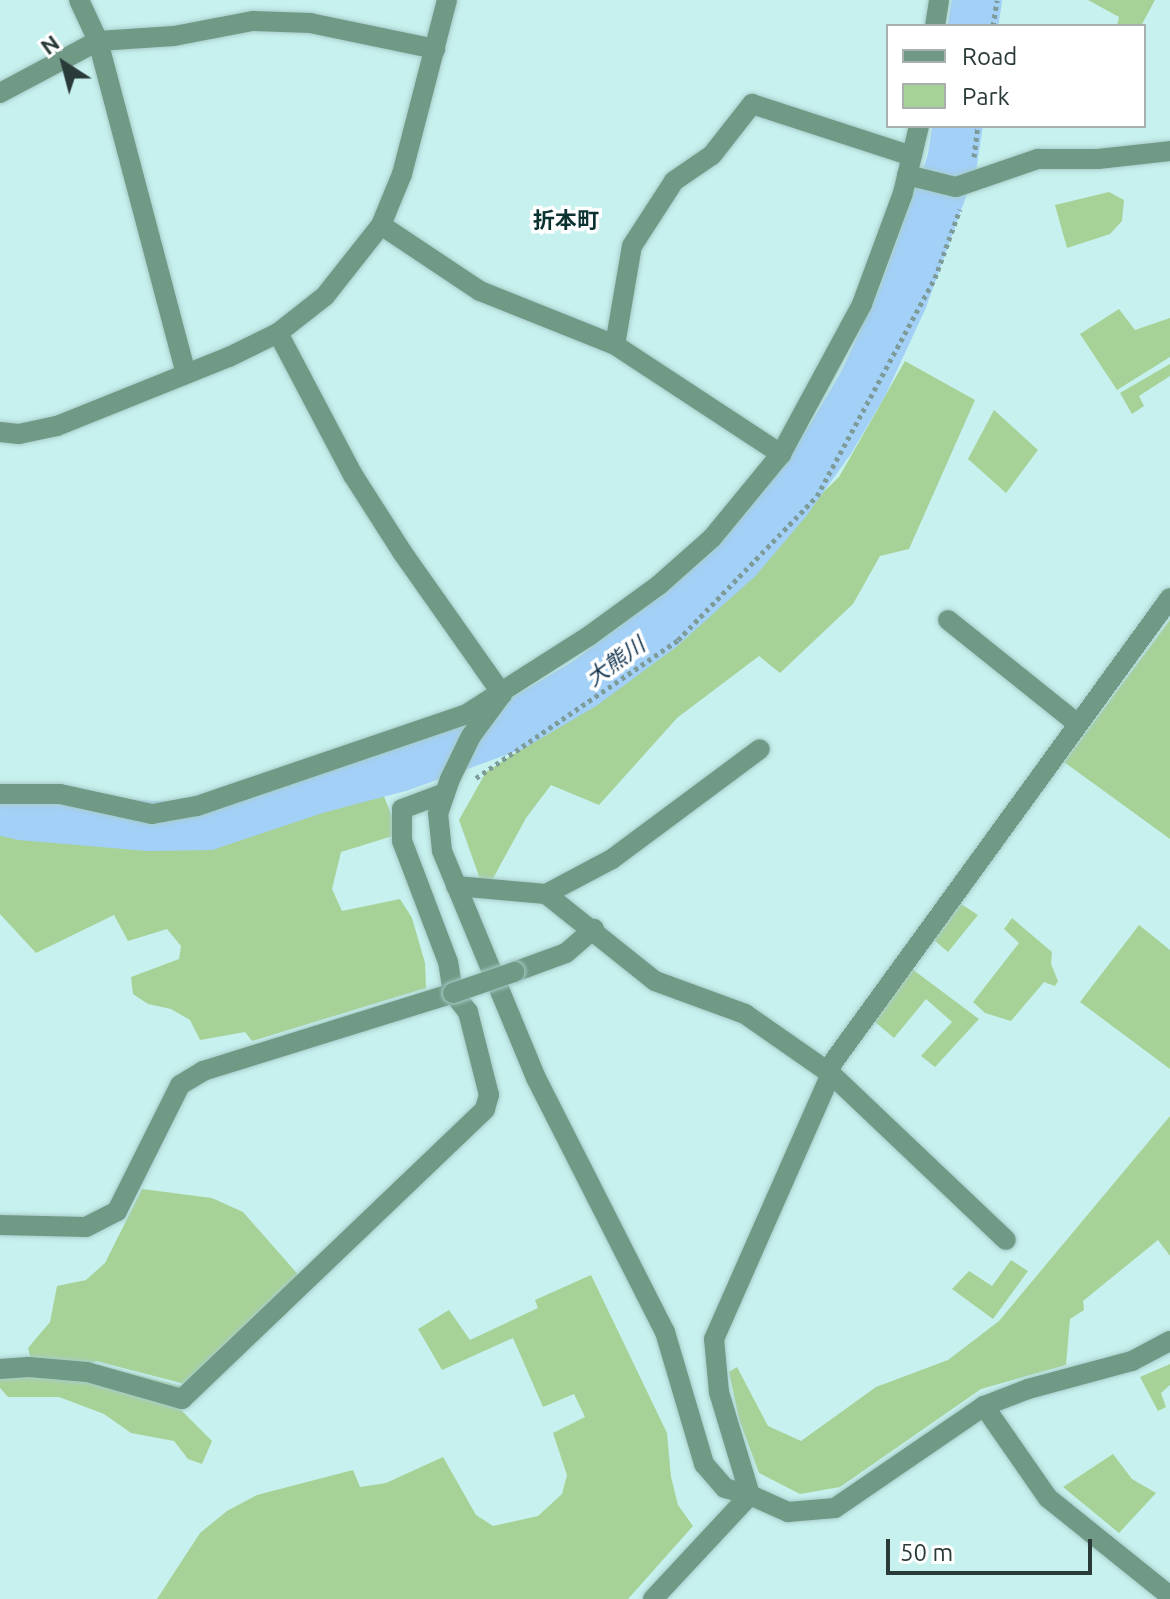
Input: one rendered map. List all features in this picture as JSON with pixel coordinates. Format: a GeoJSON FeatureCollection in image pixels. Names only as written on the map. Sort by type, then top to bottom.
{"type":"FeatureCollection","features":[{"type":"Feature","properties":{"kind":"street"},"geometry":{"type":"LineString","coordinates":[[79,0],[98,41],[186,374]]}},
{"type":"Feature","properties":{"kind":"street"},"geometry":{"type":"LineString","coordinates":[[0,432],[19,434],[57,426],[186,374],[278,333],[325,296],[381,225],[402,174],[447,0]]}},
{"type":"Feature","properties":{"kind":"street"},"geometry":{"type":"LineString","coordinates":[[935,24],[939,0]]}},
{"type":"Feature","properties":{"kind":"street"},"geometry":{"type":"LineString","coordinates":[[0,93],[98,41],[174,36],[253,21],[310,23],[435,49]]}},
{"type":"Feature","properties":{"kind":"street"},"geometry":{"type":"LineString","coordinates":[[615,345],[632,246],[674,181],[712,155],[752,104],[956,187],[1038,159],[1098,159],[1170,151]]}},
{"type":"Feature","properties":{"kind":"street"},"geometry":{"type":"LineString","coordinates":[[0,794],[60,794],[152,814],[197,806],[465,715],[502,694],[659,585],[712,538],[781,454],[862,304],[913,170],[919,128]]}},
{"type":"Feature","properties":{"kind":"street"},"geometry":{"type":"LineString","coordinates":[[381,225],[480,291],[615,345],[781,454]]}},
{"type":"Feature","properties":{"kind":"street"},"geometry":{"type":"LineString","coordinates":[[278,333],[353,475],[402,552],[502,694]]}},
{"type":"Feature","properties":{"kind":"street"},"geometry":{"type":"LineString","coordinates":[[750,1495],[719,1392],[714,1339],[831,1074],[831,1065],[1170,598]]}},
{"type":"Feature","properties":{"kind":"street"},"geometry":{"type":"LineString","coordinates":[[948,620],[1078,724]]}},
{"type":"Feature","properties":{"kind":"street"},"geometry":{"type":"LineString","coordinates":[[502,694],[471,736],[448,786],[438,813],[439,834],[456,886],[536,1078],[665,1332],[704,1464],[725,1488],[788,1512],[835,1508],[946,1429],[984,1406],[1028,1389],[1132,1361],[1170,1341]]}},
{"type":"Feature","properties":{"kind":"street"},"geometry":{"type":"LineString","coordinates":[[546,894],[612,859],[760,749]]}},
{"type":"Feature","properties":{"kind":"street"},"geometry":{"type":"LineString","coordinates":[[0,1369],[29,1367],[87,1372],[182,1399],[485,1109],[489,1095],[468,1012],[453,993],[448,962],[402,841],[402,809],[448,786]]}},
{"type":"Feature","properties":{"kind":"street"},"geometry":{"type":"LineString","coordinates":[[456,886],[546,894],[594,929],[655,981],[745,1014],[831,1074],[1006,1240]]}},
{"type":"Feature","properties":{"kind":"street"},"geometry":{"type":"LineString","coordinates":[[0,1225],[86,1227],[117,1211],[180,1085],[203,1071],[514,972],[566,953],[594,929]]}},
{"type":"Feature","properties":{"kind":"street"},"geometry":{"type":"LineString","coordinates":[[984,1406],[1048,1498],[1170,1596]]}},
{"type":"Feature","properties":{"kind":"street"},"geometry":{"type":"LineString","coordinates":[[653,1599],[750,1495]]}},
{"type":"Feature","properties":{"kind":"path"},"geometry":{"type":"LineString","coordinates":[[993,24],[997,0]]}},
{"type":"Feature","properties":{"kind":"green space"},"geometry":{"type":"Polygon","coordinates":[[[1088,0],[1155,0],[1142,24],[1117,24],[1119,17],[1088,0]]]}},
{"type":"Feature","properties":{"kind":"green space"},"geometry":{"type":"Polygon","coordinates":[[[1109,192],[1124,200],[1122,221],[1110,234],[1067,248],[1055,205],[1109,192]]]}},
{"type":"Feature","properties":{"kind":"green space"},"geometry":{"type":"Polygon","coordinates":[[[1119,309],[1135,330],[1170,318],[1170,357],[1117,390],[1080,334],[1119,309]]]}},
{"type":"Feature","properties":{"kind":"green space"},"geometry":{"type":"Polygon","coordinates":[[[905,361],[975,400],[909,549],[880,556],[853,604],[780,673],[759,656],[677,718],[599,805],[551,785],[526,818],[485,893],[459,820],[486,772],[623,684],[839,477],[905,361]]]}},
{"type":"Feature","properties":{"kind":"green space"},"geometry":{"type":"Polygon","coordinates":[[[1170,364],[1170,376],[1139,396],[1144,406],[1132,414],[1120,393],[1170,364]]]}},
{"type":"Feature","properties":{"kind":"green space"},"geometry":{"type":"Polygon","coordinates":[[[994,410],[1038,450],[1006,493],[968,459],[994,410]]]}},
{"type":"Feature","properties":{"kind":"green space"},"geometry":{"type":"Polygon","coordinates":[[[1170,620],[1170,839],[1064,762],[1170,620]]]}},
{"type":"Feature","properties":{"kind":"green space"},"geometry":{"type":"Polygon","coordinates":[[[377,779],[399,834],[341,852],[332,889],[342,911],[400,899],[412,918],[425,963],[426,988],[252,1041],[245,1032],[200,1040],[190,1020],[171,1009],[148,1004],[133,994],[131,977],[179,959],[181,946],[167,929],[128,941],[114,915],[36,953],[0,914],[0,804],[151,820],[207,819],[269,797],[319,794],[377,779]]]}},
{"type":"Feature","properties":{"kind":"green space"},"geometry":{"type":"Polygon","coordinates":[[[961,904],[978,915],[948,952],[934,940],[961,904]]]}},
{"type":"Feature","properties":{"kind":"green space"},"geometry":{"type":"Polygon","coordinates":[[[1012,918],[1052,952],[1051,964],[1058,981],[1055,986],[1044,982],[1011,1021],[985,1013],[973,1002],[1019,943],[1004,929],[1012,918]]]}},
{"type":"Feature","properties":{"kind":"green space"},"geometry":{"type":"Polygon","coordinates":[[[1139,925],[1170,950],[1170,1069],[1080,1002],[1139,925]]]}},
{"type":"Feature","properties":{"kind":"green space"},"geometry":{"type":"Polygon","coordinates":[[[912,969],[979,1019],[935,1067],[921,1056],[952,1022],[926,999],[894,1038],[874,1021],[912,969]]]}},
{"type":"Feature","properties":{"kind":"green space"},"geometry":{"type":"Polygon","coordinates":[[[1170,1116],[1170,1256],[1158,1240],[1083,1301],[1084,1310],[1070,1319],[1066,1365],[981,1389],[840,1487],[800,1494],[759,1473],[739,1419],[729,1372],[737,1367],[768,1426],[801,1441],[876,1387],[948,1360],[999,1321],[1170,1116]]]}},
{"type":"Feature","properties":{"kind":"green space"},"geometry":{"type":"Polygon","coordinates":[[[142,1189],[212,1198],[243,1212],[302,1279],[185,1384],[96,1361],[89,1365],[31,1360],[28,1348],[50,1322],[57,1286],[86,1280],[105,1263],[142,1189]]]}},
{"type":"Feature","properties":{"kind":"green space"},"geometry":{"type":"Polygon","coordinates":[[[1011,1260],[1028,1271],[993,1319],[952,1289],[969,1271],[992,1286],[1011,1260]]]}},
{"type":"Feature","properties":{"kind":"green space"},"geometry":{"type":"Polygon","coordinates":[[[591,1275],[667,1433],[671,1477],[678,1505],[693,1526],[628,1599],[157,1599],[200,1533],[227,1511],[257,1495],[353,1470],[360,1487],[386,1483],[443,1457],[476,1515],[493,1526],[538,1516],[562,1494],[567,1475],[553,1433],[585,1417],[574,1394],[543,1407],[513,1338],[442,1370],[418,1329],[449,1310],[470,1340],[538,1308],[535,1300],[591,1275]]]}},
{"type":"Feature","properties":{"kind":"green space"},"geometry":{"type":"Polygon","coordinates":[[[1170,1364],[1170,1385],[1161,1393],[1166,1407],[1158,1411],[1140,1377],[1170,1364]]]}},
{"type":"Feature","properties":{"kind":"green space"},"geometry":{"type":"Polygon","coordinates":[[[99,1365],[184,1387],[180,1409],[212,1441],[202,1464],[188,1459],[174,1441],[131,1433],[104,1414],[59,1397],[8,1397],[0,1388],[0,1376],[99,1365]]]}},
{"type":"Feature","properties":{"kind":"green space"},"geometry":{"type":"Polygon","coordinates":[[[1113,1454],[1132,1479],[1156,1493],[1119,1533],[1063,1487],[1113,1454]]]}},
{"type":"Feature","properties":{"kind":"waterway","name":"大熊川"},"geometry":{"type":"LineString","coordinates":[[973,24],[977,0]]}},
{"type":"Feature","properties":{"kind":"waterway","name":"大熊川"},"geometry":{"type":"LineString","coordinates":[[0,810],[21,815],[150,826],[208,825],[315,789],[399,767],[513,726],[584,684],[660,628],[737,559],[787,500],[830,440],[863,384],[902,300],[952,162],[958,128]]}},
{"type":"Feature","properties":{"kind":"district","name":"折本町"},"geometry":{"type":"Point","coordinates":[566,220]}}]}
